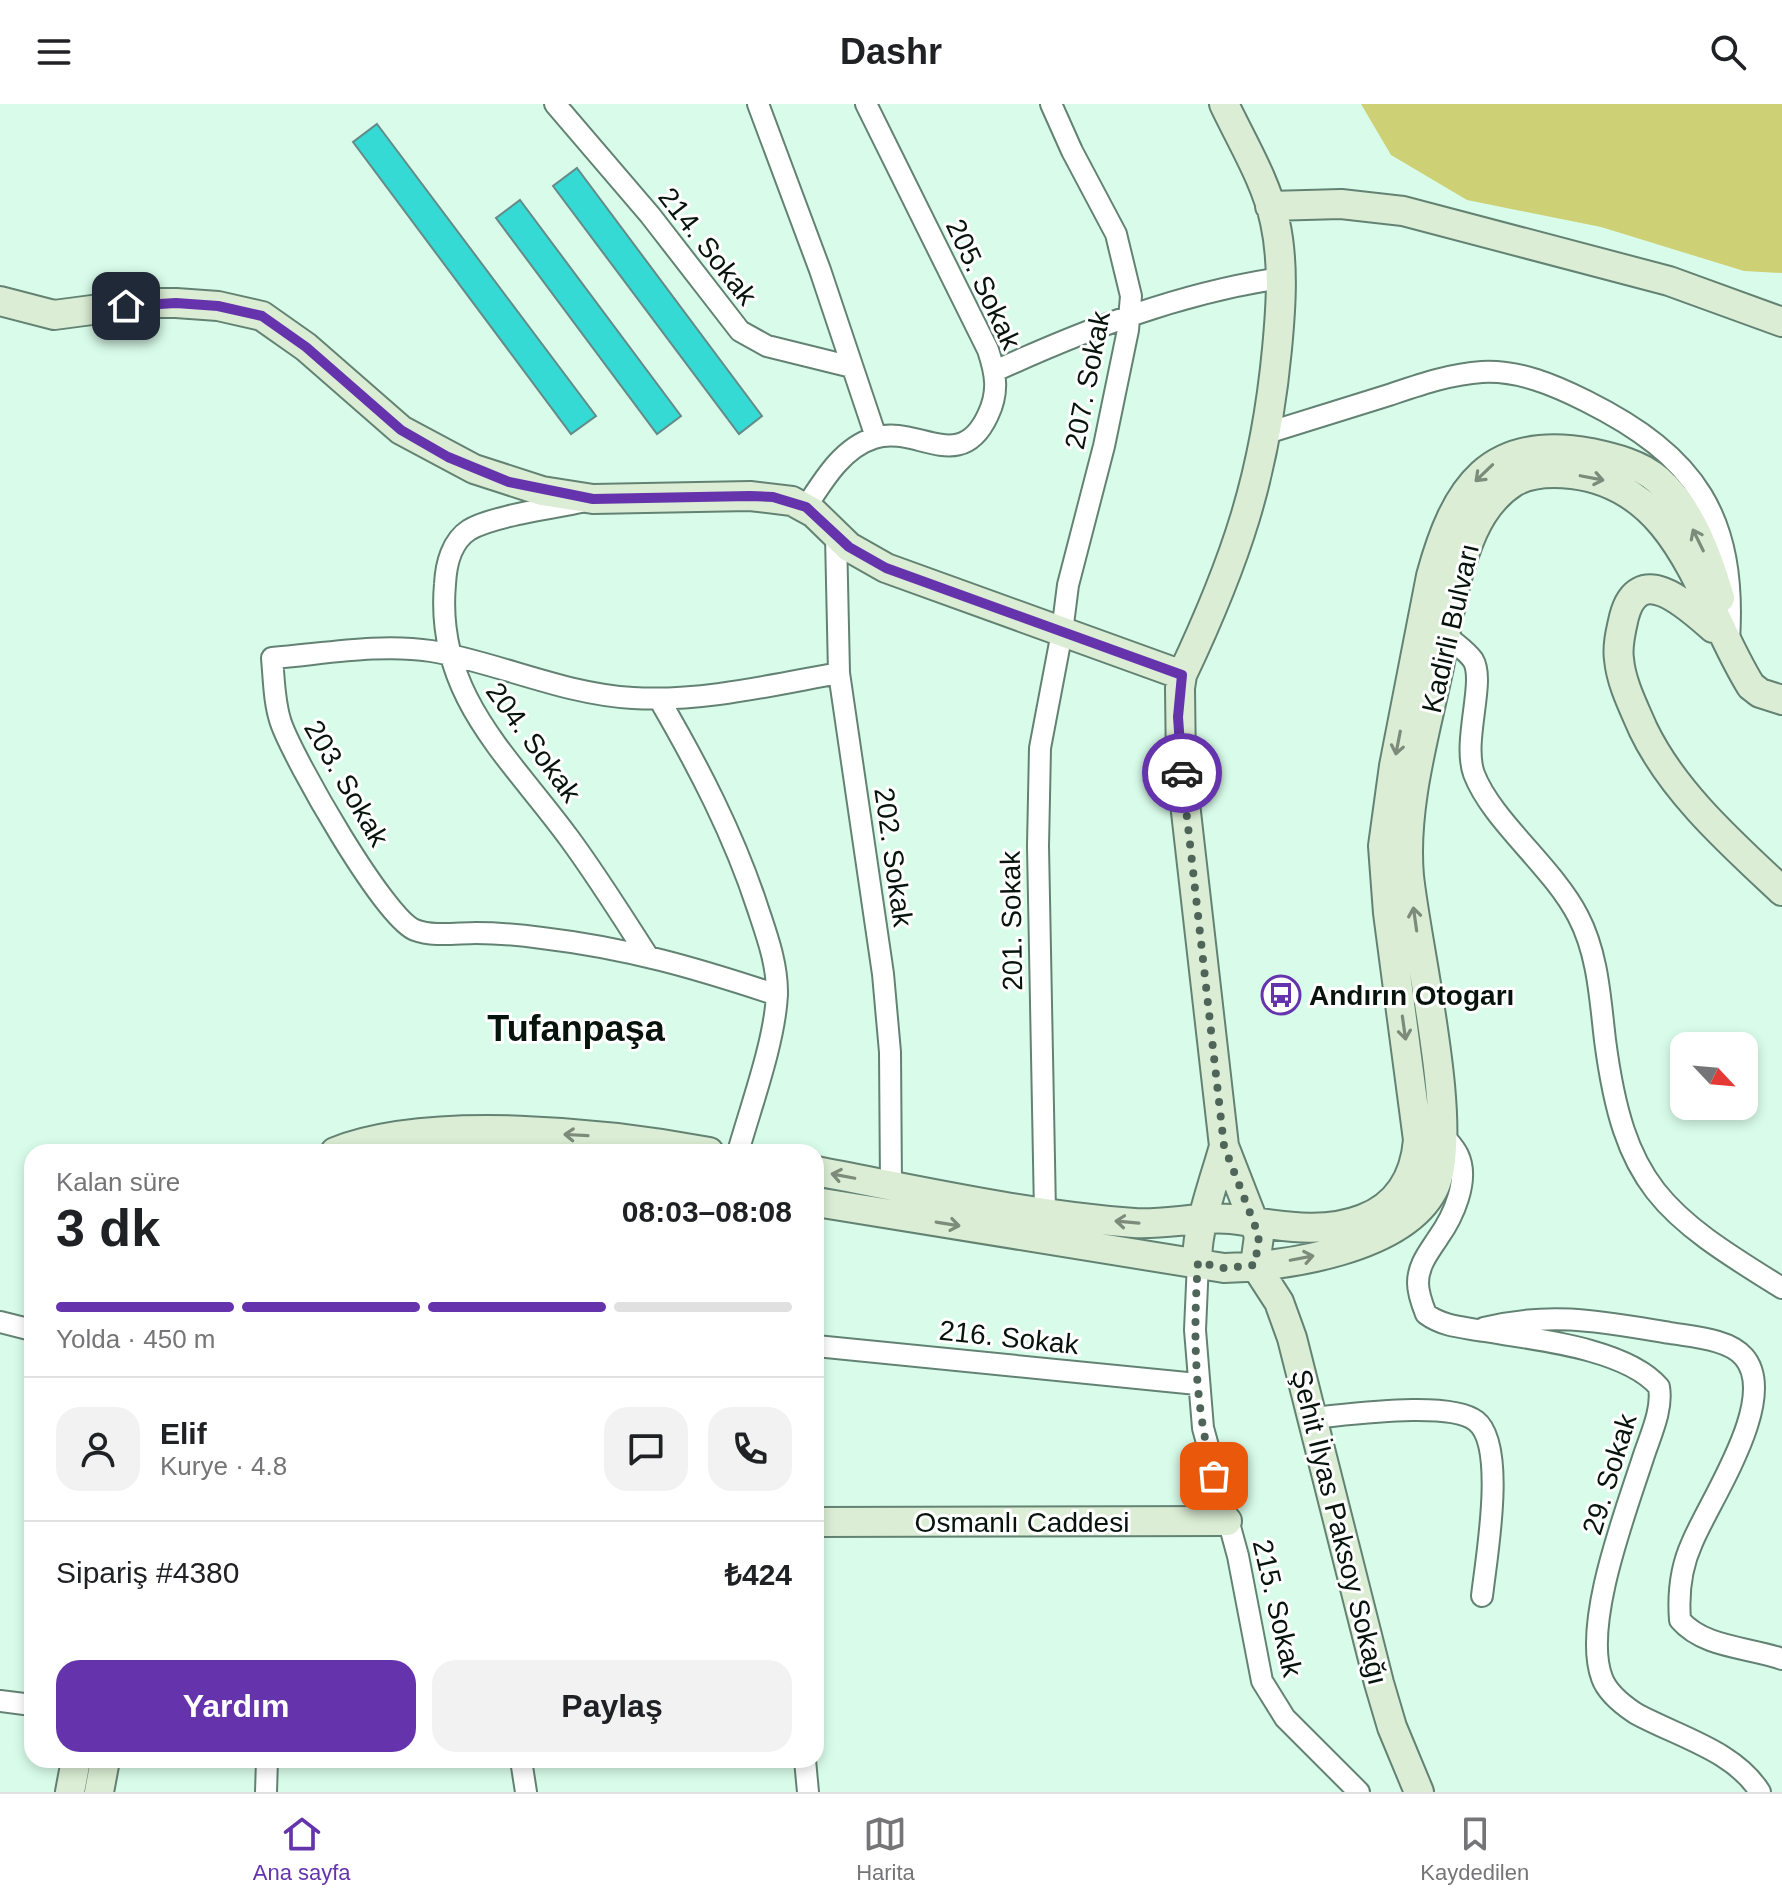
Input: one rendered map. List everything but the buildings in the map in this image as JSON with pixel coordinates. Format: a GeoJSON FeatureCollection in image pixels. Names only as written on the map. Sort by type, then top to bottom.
{"type":"FeatureCollection","features":[{"type":"Feature","properties":{"kind":"street","name":"214. Sokak"},"geometry":{"type":"LineString","coordinates":[[555,104],[650,215],[740,331],[767,346],[852,367]]}},
{"type":"Feature","properties":{"kind":"street"},"geometry":{"type":"LineString","coordinates":[[758,104],[876,437],[861,444],[832,469],[806,507]]}},
{"type":"Feature","properties":{"kind":"street","name":"205. Sokak"},"geometry":{"type":"LineString","coordinates":[[866,104],[988,350],[997,388],[982,429],[970,441],[955,446],[893,436],[876,437]]}},
{"type":"Feature","properties":{"kind":"street","name":"207. Sokak"},"geometry":{"type":"LineString","coordinates":[[1051,104],[1116,234],[1128,277],[1130,314],[1101,458],[1070,574],[1062,632]]}},
{"type":"Feature","properties":{"kind":"street"},"geometry":{"type":"LineString","coordinates":[[1224,104],[1270,206],[1278,241],[1281,278],[1267,433],[1242,535],[1182,675],[1178,717],[1181,768],[1224,1146],[1256,1224],[1260,1245],[1255,1265]]}},
{"type":"Feature","properties":{"kind":"street"},"geometry":{"type":"LineString","coordinates":[[1270,206],[1341,204],[1403,211],[1669,281],[1782,322]]}},
{"type":"Feature","properties":{"kind":"street"},"geometry":{"type":"LineString","coordinates":[[995,371],[1083,331],[1130,314],[1228,286],[1281,278]]}},
{"type":"Feature","properties":{"kind":"street"},"geometry":{"type":"LineString","coordinates":[[0,301],[54,315],[145,303],[176,303],[218,306],[262,316],[290,334],[401,430],[474,469],[509,482],[593,499],[750,496],[782,499],[806,507],[849,547],[886,568],[1182,675]]}},
{"type":"Feature","properties":{"kind":"street"},"geometry":{"type":"LineString","coordinates":[[1267,433],[1460,375],[1505,373],[1555,386],[1660,445],[1692,480],[1724,543],[1732,599],[1729,641]]}},
{"type":"Feature","properties":{"kind":"street","name":"Kadirli Bulvarı"},"geometry":{"type":"LineString","coordinates":[[824,1173],[1045,1212],[1134,1223],[1229,1219],[1307,1228],[1361,1220],[1394,1199],[1414,1169],[1418,1140],[1415,1108],[1388,913],[1383,846],[1394,766],[1431,576],[1447,525],[1467,490],[1493,463],[1517,454],[1539,451],[1585,452],[1645,470],[1680,506],[1700,543],[1714,577],[1729,641]]}},
{"type":"Feature","properties":{"kind":"street","name":"Kadirli Bulvarı"},"geometry":{"type":"LineString","coordinates":[[824,1203],[1224,1268],[1314,1256],[1378,1238],[1407,1222],[1420,1210],[1439,1179],[1443,1163],[1437,1069],[1410,879],[1408,841],[1446,635],[1465,553],[1481,515],[1493,498],[1529,475],[1561,473],[1610,482],[1648,507],[1669,530],[1729,641]]}},
{"type":"Feature","properties":{"kind":"street","name":"204. Sokak"},"geometry":{"type":"LineString","coordinates":[[593,499],[485,524],[470,530],[457,541],[445,574],[443,603],[449,656],[455,677],[475,716],[568,836],[647,955]]}},
{"type":"Feature","properties":{"kind":"street","name":"202. Sokak"},"geometry":{"type":"LineString","coordinates":[[836,536],[839,673],[888,1021],[892,1080],[891,1186]]}},
{"type":"Feature","properties":{"kind":"street"},"geometry":{"type":"LineString","coordinates":[[1782,700],[1760,693],[1751,686],[1729,641],[1672,595],[1650,589],[1638,594],[1626,609],[1619,660],[1644,731],[1669,769],[1712,822],[1782,891]]}},
{"type":"Feature","properties":{"kind":"street","name":"201. Sokak"},"geometry":{"type":"LineString","coordinates":[[1045,1212],[1037,791],[1046,710],[1062,632]]}},
{"type":"Feature","properties":{"kind":"street"},"geometry":{"type":"LineString","coordinates":[[1446,635],[1476,667],[1470,751],[1480,786],[1553,878],[1587,936],[1599,989],[1611,1084],[1634,1159],[1657,1196],[1673,1213],[1724,1253],[1782,1288]]}},
{"type":"Feature","properties":{"kind":"street","name":"203. Sokak"},"geometry":{"type":"LineString","coordinates":[[777,995],[682,963],[647,955],[539,937],[415,930],[405,925],[315,794],[281,724],[272,658],[375,650],[430,651],[600,695],[659,699],[698,697],[839,673]]}},
{"type":"Feature","properties":{"kind":"street"},"geometry":{"type":"LineString","coordinates":[[659,699],[700,772],[740,858],[771,947],[777,995],[740,1144]]}},
{"type":"Feature","properties":{"kind":"street"},"geometry":{"type":"LineString","coordinates":[[360,1144],[376,1139],[473,1132],[615,1138],[655,1144]]}},
{"type":"Feature","properties":{"kind":"street","name":"29. Sokak"},"geometry":{"type":"LineString","coordinates":[[1443,1135],[1458,1154],[1462,1168],[1461,1185],[1453,1213],[1425,1256],[1418,1283],[1426,1314],[1446,1325],[1602,1356],[1639,1371],[1659,1387],[1658,1412],[1622,1522],[1600,1615],[1597,1644],[1602,1680],[1624,1706],[1723,1758],[1754,1782],[1760,1792]]}},
{"type":"Feature","properties":{"kind":"street"},"geometry":{"type":"LineString","coordinates":[[1198,1262],[1196,1240],[1205,1220],[1224,1146]]}},
{"type":"Feature","properties":{"kind":"street","name":"215. Sokak"},"geometry":{"type":"LineString","coordinates":[[1198,1262],[1195,1330],[1197,1384],[1208,1454],[1243,1580],[1262,1681],[1285,1718],[1359,1792]]}},
{"type":"Feature","properties":{"kind":"street","name":"Şehit İlyas Paksoy Sokağı"},"geometry":{"type":"LineString","coordinates":[[1255,1265],[1286,1319],[1383,1697],[1419,1792]]}},
{"type":"Feature","properties":{"kind":"street"},"geometry":{"type":"LineString","coordinates":[[1478,1330],[1535,1317],[1562,1318],[1699,1338],[1724,1345],[1743,1355],[1751,1367],[1754,1380],[1748,1421],[1726,1476],[1691,1544],[1681,1583],[1680,1620],[1703,1638],[1782,1659]]}},
{"type":"Feature","properties":{"kind":"street"},"geometry":{"type":"LineString","coordinates":[[0,1322],[24,1328]]}},
{"type":"Feature","properties":{"kind":"street","name":"216. Sokak"},"geometry":{"type":"LineString","coordinates":[[824,1347],[1197,1384]]}},
{"type":"Feature","properties":{"kind":"street"},"geometry":{"type":"LineString","coordinates":[[1311,1418],[1427,1411],[1465,1415],[1481,1426],[1488,1438],[1492,1469],[1482,1596]]}},
{"type":"Feature","properties":{"kind":"street","name":"Osmanlı Caddesi"},"geometry":{"type":"LineString","coordinates":[[824,1522],[1227,1521]]}},
{"type":"Feature","properties":{"kind":"street"},"geometry":{"type":"LineString","coordinates":[[0,1701],[24,1704]]}},
{"type":"Feature","properties":{"kind":"street"},"geometry":{"type":"LineString","coordinates":[[70,1792],[74,1768]]}},
{"type":"Feature","properties":{"kind":"street"},"geometry":{"type":"LineString","coordinates":[[99,1792],[104,1768]]}},
{"type":"Feature","properties":{"kind":"street"},"geometry":{"type":"LineString","coordinates":[[266,1792],[267,1768]]}},
{"type":"Feature","properties":{"kind":"street"},"geometry":{"type":"LineString","coordinates":[[522,1768],[526,1792]]}},
{"type":"Feature","properties":{"kind":"street"},"geometry":{"type":"LineString","coordinates":[[806,1768],[808,1792]]}},
{"type":"Feature","properties":{"kind":"green space"},"geometry":{"type":"Polygon","coordinates":[[[1361,104],[1782,104],[1782,273],[1744,271],[1601,227],[1467,200],[1391,155],[1361,104]]]}},
{"type":"Feature","properties":{"kind":"way so far"},"geometry":{"type":"LineString","coordinates":[[1182,773],[1224,1146],[1256,1224],[1260,1245],[1255,1265],[1224,1268],[1198,1262],[1195,1297],[1197,1384],[1214,1476]]}},
{"type":"Feature","properties":{"kind":"place","name":"Andırın Otogarı"},"geometry":{"type":"Point","coordinates":[1281,995]}},
{"type":"Feature","properties":{"kind":"district","name":"Tufanpaşa"},"geometry":{"type":"Point","coordinates":[576,1028]}},
{"type":"Feature","properties":{"kind":"route"},"geometry":{"type":"LineString","coordinates":[[126,306],[176,303],[218,306],[262,316],[306,347],[401,430],[448,457],[509,482],[593,499],[750,496],[773,497],[806,507],[849,547],[886,568],[1182,675],[1178,717],[1182,773]]}}]}
